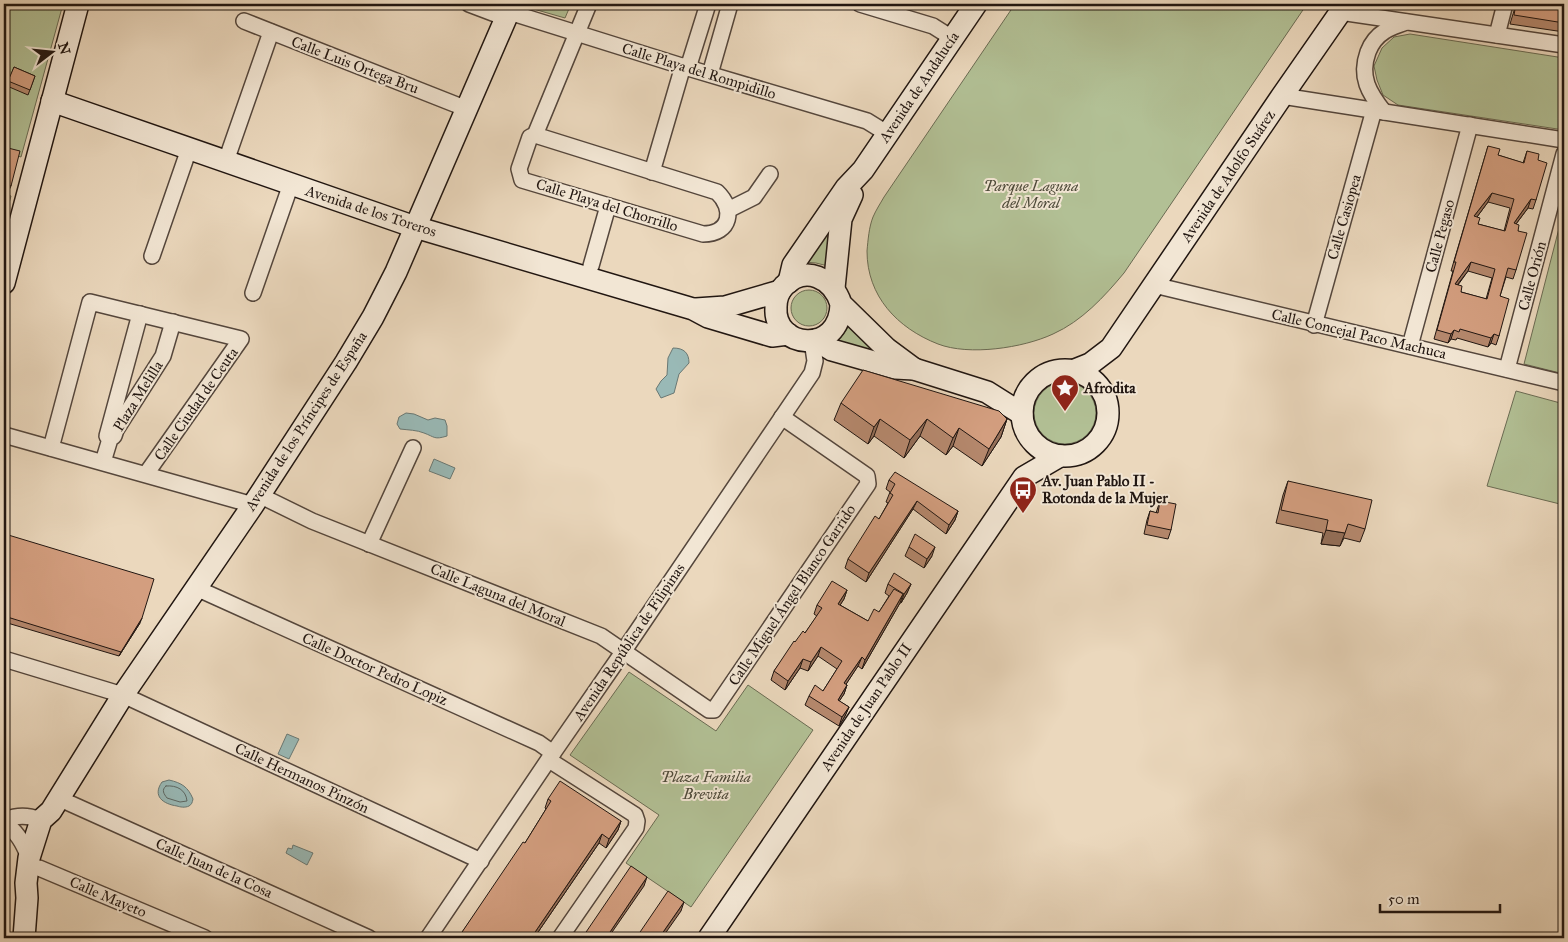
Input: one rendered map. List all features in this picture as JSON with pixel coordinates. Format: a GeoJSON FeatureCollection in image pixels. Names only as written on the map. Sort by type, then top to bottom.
{"type":"FeatureCollection","features":[{"type":"Feature","properties":{"kind":"street"},"geometry":{"type":"LineString","coordinates":[[4,283],[78,4]]}},
{"type":"Feature","properties":{"kind":"street","name":"Calle Playa del Rompidillo"},"geometry":{"type":"LineString","coordinates":[[469,4],[509,11],[578,34],[867,121],[888,134]]}},
{"type":"Feature","properties":{"kind":"street"},"geometry":{"type":"LineString","coordinates":[[589,4],[535,135],[717,192],[724,199],[728,210],[754,197],[770,174]]}},
{"type":"Feature","properties":{"kind":"street"},"geometry":{"type":"LineString","coordinates":[[652,172],[708,4]]}},
{"type":"Feature","properties":{"kind":"street"},"geometry":{"type":"LineString","coordinates":[[710,74],[730,4]]}},
{"type":"Feature","properties":{"kind":"street"},"geometry":{"type":"LineString","coordinates":[[860,4],[933,26],[952,38]]}},
{"type":"Feature","properties":{"kind":"street","name":"Avenida de Andalucía"},"geometry":{"type":"LineString","coordinates":[[784,286],[793,265],[846,188],[863,170],[976,4]]}},
{"type":"Feature","properties":{"kind":"street"},"geometry":{"type":"LineString","coordinates":[[1496,35],[1505,4]]}},
{"type":"Feature","properties":{"kind":"street"},"geometry":{"type":"LineString","coordinates":[[1343,8],[1406,22],[1564,45]]}},
{"type":"Feature","properties":{"kind":"street","name":"Avenida de Adolfo Suárez"},"geometry":{"type":"LineString","coordinates":[[1074,370],[1090,364],[1111,348],[1343,8]]}},
{"type":"Feature","properties":{"kind":"street","name":"Avenida de los Príncipes de España"},"geometry":{"type":"LineString","coordinates":[[24,938],[32,877],[51,829],[50,810],[123,695],[256,500],[346,362],[396,272],[509,11]]}},
{"type":"Feature","properties":{"kind":"street","name":"Calle Luis Ortega Bru"},"geometry":{"type":"LineString","coordinates":[[244,21],[466,109]]}},
{"type":"Feature","properties":{"kind":"street"},"geometry":{"type":"LineString","coordinates":[[1379,111],[1366,84],[1364,62],[1371,45],[1384,31],[1406,22]]}},
{"type":"Feature","properties":{"kind":"street"},"geometry":{"type":"LineString","coordinates":[[226,161],[270,32]]}},
{"type":"Feature","properties":{"kind":"street"},"geometry":{"type":"LineString","coordinates":[[1282,96],[1564,140]]}},
{"type":"Feature","properties":{"kind":"street","name":"Avenida de los Toreros"},"geometry":{"type":"LineString","coordinates":[[52,101],[415,227],[693,309],[708,317],[772,336],[788,334]]}},
{"type":"Feature","properties":{"kind":"street","name":"Calle Casiopea"},"geometry":{"type":"LineString","coordinates":[[1314,325],[1379,111]]}},
{"type":"Feature","properties":{"kind":"street","name":"Calle Pegaso"},"geometry":{"type":"LineString","coordinates":[[1410,346],[1470,126]]}},
{"type":"Feature","properties":{"kind":"street","name":"Calle Playa del Chorrillo"},"geometry":{"type":"LineString","coordinates":[[535,135],[530,137],[519,169],[522,180],[703,234],[714,234],[721,229],[726,221],[728,210]]}},
{"type":"Feature","properties":{"kind":"street"},"geometry":{"type":"LineString","coordinates":[[152,256],[189,149]]}},
{"type":"Feature","properties":{"kind":"street","name":"Calle Orión"},"geometry":{"type":"LineString","coordinates":[[1507,369],[1564,154]]}},
{"type":"Feature","properties":{"kind":"street","name":"Avenida de Andalucía"},"geometry":{"type":"LineString","coordinates":[[837,296],[842,219],[863,170]]}},
{"type":"Feature","properties":{"kind":"street"},"geometry":{"type":"LineString","coordinates":[[253,293],[291,184]]}},
{"type":"Feature","properties":{"kind":"street"},"geometry":{"type":"LineString","coordinates":[[591,266],[608,206]]}},
{"type":"Feature","properties":{"kind":"street"},"geometry":{"type":"LineString","coordinates":[[837,296],[841,313],[838,322],[825,336],[804,341],[788,334],[781,327],[775,309],[777,299],[784,286],[797,277],[817,276],[826,281],[837,296],[886,349],[914,370]]}},
{"type":"Feature","properties":{"kind":"street","name":"Calle Concejal Paco Machuca"},"geometry":{"type":"LineString","coordinates":[[1154,285],[1314,325],[1564,383]]}},
{"type":"Feature","properties":{"kind":"street","name":"Avenida de los Toreros"},"geometry":{"type":"LineString","coordinates":[[693,309],[725,307],[784,286]]}},
{"type":"Feature","properties":{"kind":"street","name":"Calle Ciudad de Ceuta"},"geometry":{"type":"LineString","coordinates":[[51,448],[90,302],[242,339],[146,474]]}},
{"type":"Feature","properties":{"kind":"street","name":"Plaza Melilla"},"geometry":{"type":"LineString","coordinates":[[110,439],[107,435],[140,314]]}},
{"type":"Feature","properties":{"kind":"street","name":"Plaza Melilla"},"geometry":{"type":"LineString","coordinates":[[103,462],[110,439],[114,436],[163,356],[173,322]]}},
{"type":"Feature","properties":{"kind":"street"},"geometry":{"type":"LineString","coordinates":[[814,340],[832,350],[896,368],[914,370],[987,392],[1022,414]]}},
{"type":"Feature","properties":{"kind":"street","name":"Avenida República de Filipinas"},"geometry":{"type":"LineString","coordinates":[[428,938],[812,373],[815,361],[814,340]]}},
{"type":"Feature","properties":{"kind":"street","name":"Avenida de Adolfo Suárez"},"geometry":{"type":"LineString","coordinates":[[1102,389],[1111,348]]}},
{"type":"Feature","properties":{"kind":"street"},"geometry":{"type":"LineString","coordinates":[[1062,369],[1074,370],[1094,380],[1102,389],[1107,400],[1109,412],[1107,425],[1102,436],[1094,446],[1072,456],[1060,456],[1048,453],[1031,440],[1024,428],[1023,401],[1029,388],[1049,372],[1062,369]]}},
{"type":"Feature","properties":{"kind":"street"},"geometry":{"type":"LineString","coordinates":[[987,392],[1008,392],[1029,388]]}},
{"type":"Feature","properties":{"kind":"street","name":"Calle Miguel Ángel Blanco Garrido"},"geometry":{"type":"LineString","coordinates":[[623,652],[709,710],[714,710],[868,484],[867,476],[782,417]]}},
{"type":"Feature","properties":{"kind":"street","name":"Calle Laguna del Moral"},"geometry":{"type":"LineString","coordinates":[[4,435],[146,474],[256,500],[600,636],[623,652]]}},
{"type":"Feature","properties":{"kind":"street","name":"Avenida de Juan Pablo II"},"geometry":{"type":"LineString","coordinates":[[1024,477],[1025,456],[1031,440]]}},
{"type":"Feature","properties":{"kind":"street"},"geometry":{"type":"LineString","coordinates":[[369,544],[412,448]]}},
{"type":"Feature","properties":{"kind":"street","name":"Avenida de Juan Pablo II"},"geometry":{"type":"LineString","coordinates":[[709,938],[1024,477],[1060,456]]}},
{"type":"Feature","properties":{"kind":"street","name":"Calle Doctor Pedro Lopiz"},"geometry":{"type":"LineString","coordinates":[[196,588],[534,741],[551,756],[634,815],[638,821],[636,828],[560,938]]}},
{"type":"Feature","properties":{"kind":"street","name":"Calle Hermanos Pinzón"},"geometry":{"type":"LineString","coordinates":[[4,659],[123,695],[481,861]]}},
{"type":"Feature","properties":{"kind":"street","name":"Calle Juan de la Cosa"},"geometry":{"type":"LineString","coordinates":[[6,824],[12,817],[28,816],[50,810],[369,938]]}},
{"type":"Feature","properties":{"kind":"street"},"geometry":{"type":"LineString","coordinates":[[6,824],[26,850],[32,877]]}},
{"type":"Feature","properties":{"kind":"street","name":"Calle Mayeto"},"geometry":{"type":"LineString","coordinates":[[32,877],[205,938]]}},
{"type":"Feature","properties":{"kind":"green space"},"geometry":{"type":"Polygon","coordinates":[[[4,4],[63,4],[21,157],[18,156],[8,195],[11,196],[4,221],[4,4]]]}},
{"type":"Feature","properties":{"kind":"green space"},"geometry":{"type":"Polygon","coordinates":[[[532,4],[571,4],[565,18],[530,8],[532,4]]]}},
{"type":"Feature","properties":{"kind":"green space","name":"Parque Laguna del Moral"},"geometry":{"type":"Polygon","coordinates":[[[1015,4],[1307,4],[1124,273],[1100,299],[1064,329],[1041,339],[996,349],[951,348],[938,344],[910,329],[887,308],[872,282],[868,267],[867,251],[870,229],[873,217],[884,197],[1015,4]]]}},
{"type":"Feature","properties":{"kind":"green space"},"geometry":{"type":"Polygon","coordinates":[[[1410,34],[1564,58],[1564,130],[1398,105],[1383,95],[1374,66],[1382,48],[1394,37],[1410,34]]]}},
{"type":"Feature","properties":{"kind":"green space"},"geometry":{"type":"Polygon","coordinates":[[[1564,209],[1564,374],[1524,364],[1564,209]]]}},
{"type":"Feature","properties":{"kind":"green space"},"geometry":{"type":"Polygon","coordinates":[[[831,219],[828,266],[805,262],[831,219]]]}},
{"type":"Feature","properties":{"kind":"green space"},"geometry":{"type":"Polygon","coordinates":[[[809,290],[816,291],[822,295],[826,301],[826,315],[822,321],[816,325],[809,326],[802,325],[796,321],[792,315],[791,308],[792,301],[796,295],[802,291],[809,290]]]}},
{"type":"Feature","properties":{"kind":"green space"},"geometry":{"type":"Polygon","coordinates":[[[852,322],[883,355],[836,344],[852,322]]]}},
{"type":"Feature","properties":{"kind":"green space"},"geometry":{"type":"Polygon","coordinates":[[[1065,382],[1082,387],[1087,391],[1091,396],[1096,413],[1091,430],[1087,435],[1082,439],[1065,444],[1048,439],[1043,435],[1039,430],[1034,413],[1039,396],[1043,391],[1048,387],[1065,382]]]}},
{"type":"Feature","properties":{"kind":"green space"},"geometry":{"type":"Polygon","coordinates":[[[1516,391],[1564,404],[1564,505],[1487,486],[1516,391]]]}},
{"type":"Feature","properties":{"kind":"green space","name":"Plaza Familia Brevita"},"geometry":{"type":"Polygon","coordinates":[[[629,672],[716,731],[748,685],[813,730],[691,907],[626,863],[659,815],[570,755],[629,672]]]}},
{"type":"Feature","properties":{"kind":"water"},"geometry":{"type":"Polygon","coordinates":[[[673,348],[685,352],[689,363],[679,374],[674,393],[661,398],[656,389],[667,375],[668,358],[673,348]]]}},
{"type":"Feature","properties":{"kind":"water"},"geometry":{"type":"Polygon","coordinates":[[[406,413],[428,420],[435,418],[445,420],[447,436],[437,438],[418,431],[400,429],[397,424],[399,417],[406,413]]]}},
{"type":"Feature","properties":{"kind":"water"},"geometry":{"type":"Polygon","coordinates":[[[434,459],[455,468],[450,479],[429,471],[434,459]]]}},
{"type":"Feature","properties":{"kind":"water"},"geometry":{"type":"Polygon","coordinates":[[[287,734],[299,739],[289,759],[278,754],[287,734]]]}},
{"type":"Feature","properties":{"kind":"water"},"geometry":{"type":"Polygon","coordinates":[[[169,780],[181,784],[189,791],[193,799],[190,805],[183,807],[172,805],[160,799],[159,787],[162,782],[169,780]]]}},
{"type":"Feature","properties":{"kind":"water"},"geometry":{"type":"Polygon","coordinates":[[[293,845],[313,853],[307,865],[286,853],[288,848],[292,849],[293,845]]]}},
{"type":"Feature","properties":{"kind":"building"},"geometry":{"type":"Polygon","coordinates":[[[1516,4],[1564,4],[1564,23],[1514,15],[1516,4]]]}},
{"type":"Feature","properties":{"kind":"building"},"geometry":{"type":"Polygon","coordinates":[[[14,67],[35,76],[30,90],[8,81],[14,67]]]}},
{"type":"Feature","properties":{"kind":"building"},"geometry":{"type":"Polygon","coordinates":[[[1488,146],[1500,149],[1498,155],[1524,163],[1527,151],[1539,154],[1538,160],[1547,163],[1536,200],[1531,199],[1514,223],[1519,225],[1518,231],[1527,233],[1516,270],[1508,268],[1500,296],[1509,299],[1499,336],[1494,334],[1491,338],[1460,329],[1459,332],[1454,330],[1451,334],[1437,330],[1456,262],[1454,262],[1488,146]],[[1492,193],[1474,216],[1480,218],[1478,224],[1505,231],[1514,199],[1492,193]],[[1471,262],[1455,284],[1462,286],[1461,292],[1487,299],[1495,269],[1471,262]]]}},
{"type":"Feature","properties":{"kind":"building"},"geometry":{"type":"Polygon","coordinates":[[[4,147],[20,151],[11,186],[4,184],[4,147]]]}},
{"type":"Feature","properties":{"kind":"building"},"geometry":{"type":"Polygon","coordinates":[[[863,370],[999,411],[1007,419],[989,449],[959,428],[953,438],[927,419],[910,440],[880,419],[874,427],[841,403],[863,370]]]}},
{"type":"Feature","properties":{"kind":"building"},"geometry":{"type":"Polygon","coordinates":[[[895,472],[958,511],[949,525],[917,501],[869,573],[848,559],[875,516],[879,519],[893,495],[890,493],[895,484],[889,480],[895,472]]]}},
{"type":"Feature","properties":{"kind":"building"},"geometry":{"type":"Polygon","coordinates":[[[1288,481],[1372,500],[1365,529],[1348,524],[1345,533],[1326,530],[1328,520],[1281,510],[1288,481]]]}},
{"type":"Feature","properties":{"kind":"building"},"geometry":{"type":"Polygon","coordinates":[[[1160,501],[1176,504],[1171,530],[1147,525],[1150,511],[1158,513],[1160,501]]]}},
{"type":"Feature","properties":{"kind":"building"},"geometry":{"type":"Polygon","coordinates":[[[5,534],[154,579],[142,618],[121,652],[4,616],[5,534]]]}},
{"type":"Feature","properties":{"kind":"building"},"geometry":{"type":"Polygon","coordinates":[[[915,534],[935,547],[927,559],[909,547],[915,534]]]}},
{"type":"Feature","properties":{"kind":"building"},"geometry":{"type":"Polygon","coordinates":[[[894,573],[911,584],[904,594],[888,584],[894,573]]]}},
{"type":"Feature","properties":{"kind":"building"},"geometry":{"type":"Polygon","coordinates":[[[832,581],[847,590],[838,604],[868,621],[874,609],[879,612],[894,589],[903,594],[865,660],[862,657],[844,683],[847,685],[838,700],[849,707],[842,717],[809,696],[815,685],[823,691],[842,661],[821,647],[811,662],[803,659],[788,681],[774,671],[794,641],[803,631],[805,633],[822,608],[817,605],[832,581]]]}},
{"type":"Feature","properties":{"kind":"building"},"geometry":{"type":"Polygon","coordinates":[[[560,781],[621,821],[609,839],[602,834],[531,938],[458,938],[523,842],[525,843],[551,801],[548,799],[560,781]]]}},
{"type":"Feature","properties":{"kind":"building"},"geometry":{"type":"Polygon","coordinates":[[[631,866],[647,877],[606,938],[582,938],[631,866]]]}},
{"type":"Feature","properties":{"kind":"building"},"geometry":{"type":"Polygon","coordinates":[[[668,891],[684,902],[659,938],[636,938],[668,891]]]}},
{"type":"Feature","properties":{"kind":"place","name":"Afrodita"},"geometry":{"type":"Point","coordinates":[1065,412]}},
{"type":"Feature","properties":{"kind":"place","name":"Av. Juan Pablo II - Rotonda de la Mujer"},"geometry":{"type":"Point","coordinates":[1023,514]}}]}
